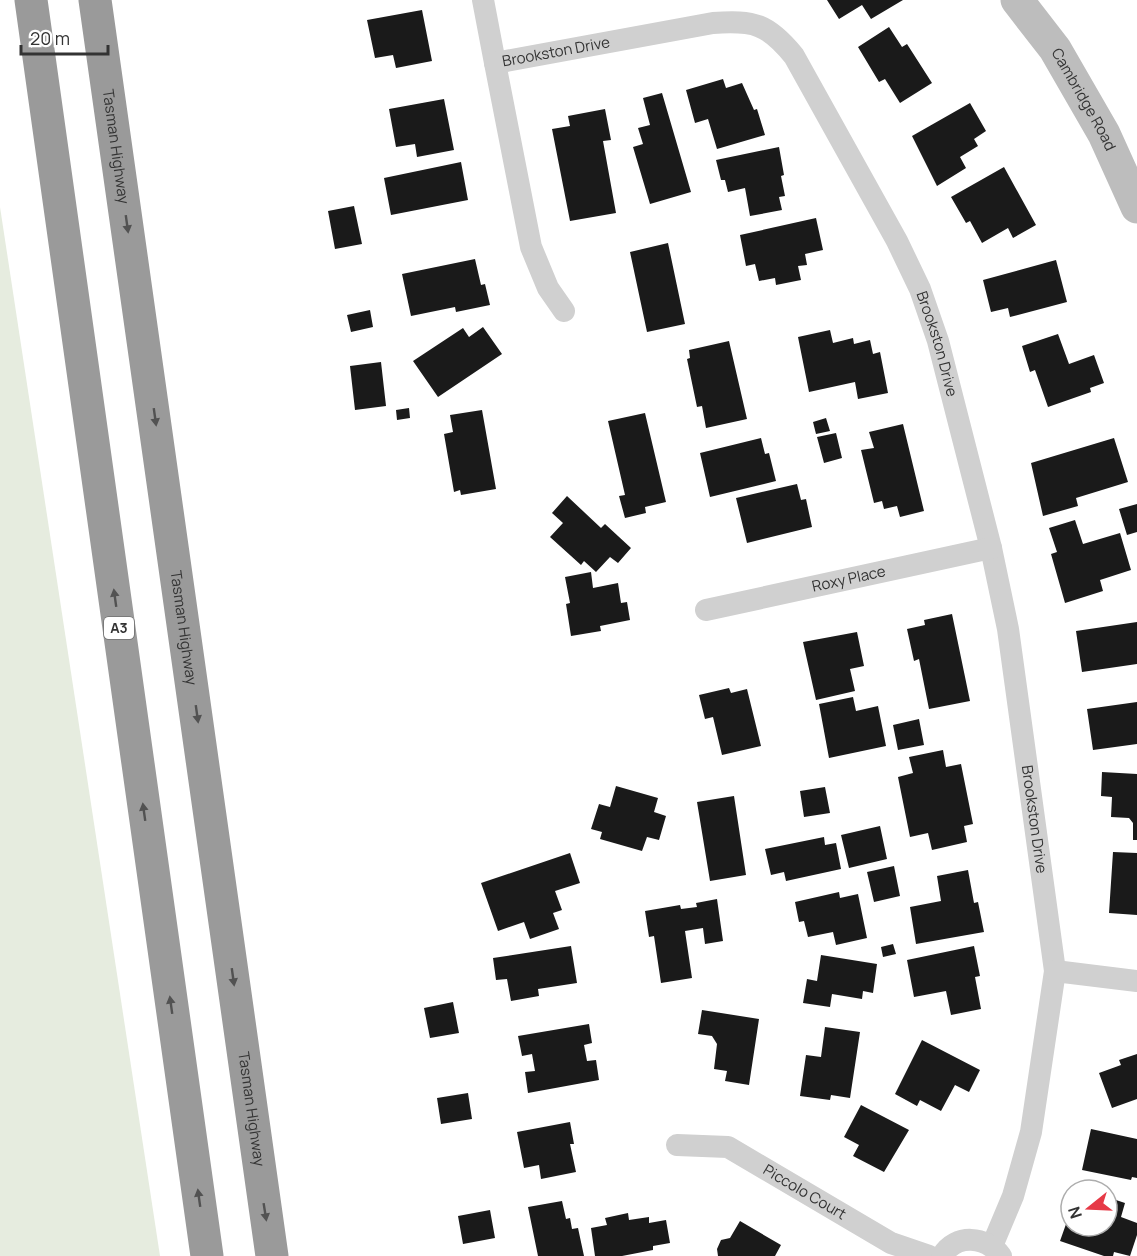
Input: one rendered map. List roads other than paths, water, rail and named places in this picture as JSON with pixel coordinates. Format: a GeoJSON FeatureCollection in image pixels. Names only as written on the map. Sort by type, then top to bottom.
{"type":"FeatureCollection","features":[{"type":"Feature","properties":{"kind":"highway","name":"A3"},"geometry":{"type":"LineString","coordinates":[[31,0],[68,251],[170,1002],[207,1256]]}},
{"type":"Feature","properties":{"kind":"highway","name":"Tasman Highway"},"geometry":{"type":"LineString","coordinates":[[95,0],[272,1256]]}},
{"type":"Feature","properties":{"kind":"main road","name":"Cambridge Road"},"geometry":{"type":"LineString","coordinates":[[1017,0],[1054,49],[1104,134],[1137,207]]}},
{"type":"Feature","properties":{"kind":"street","name":"Brookston Drive"},"geometry":{"type":"LineString","coordinates":[[483,0],[531,247],[548,288],[564,311]]}},
{"type":"Feature","properties":{"kind":"street","name":"Brookston Drive"},"geometry":{"type":"LineString","coordinates":[[495,63],[713,23],[739,21],[761,25],[778,36],[800,66],[897,240],[920,289],[938,340],[991,548],[1008,629],[1055,970],[1031,1132],[997,1251]]}},
{"type":"Feature","properties":{"kind":"street","name":"Roxy Place"},"geometry":{"type":"LineString","coordinates":[[706,610],[991,548]]}},
{"type":"Feature","properties":{"kind":"street"},"geometry":{"type":"LineString","coordinates":[[1055,970],[1137,981]]}},
{"type":"Feature","properties":{"kind":"street","name":"Piccolo Court"},"geometry":{"type":"LineString","coordinates":[[677,1145],[728,1147],[891,1243],[929,1256]]}},
{"type":"Feature","properties":{"kind":"street"},"geometry":{"type":"LineString","coordinates":[[942,1256],[953,1244],[963,1240],[983,1241],[997,1251]]}}]}
